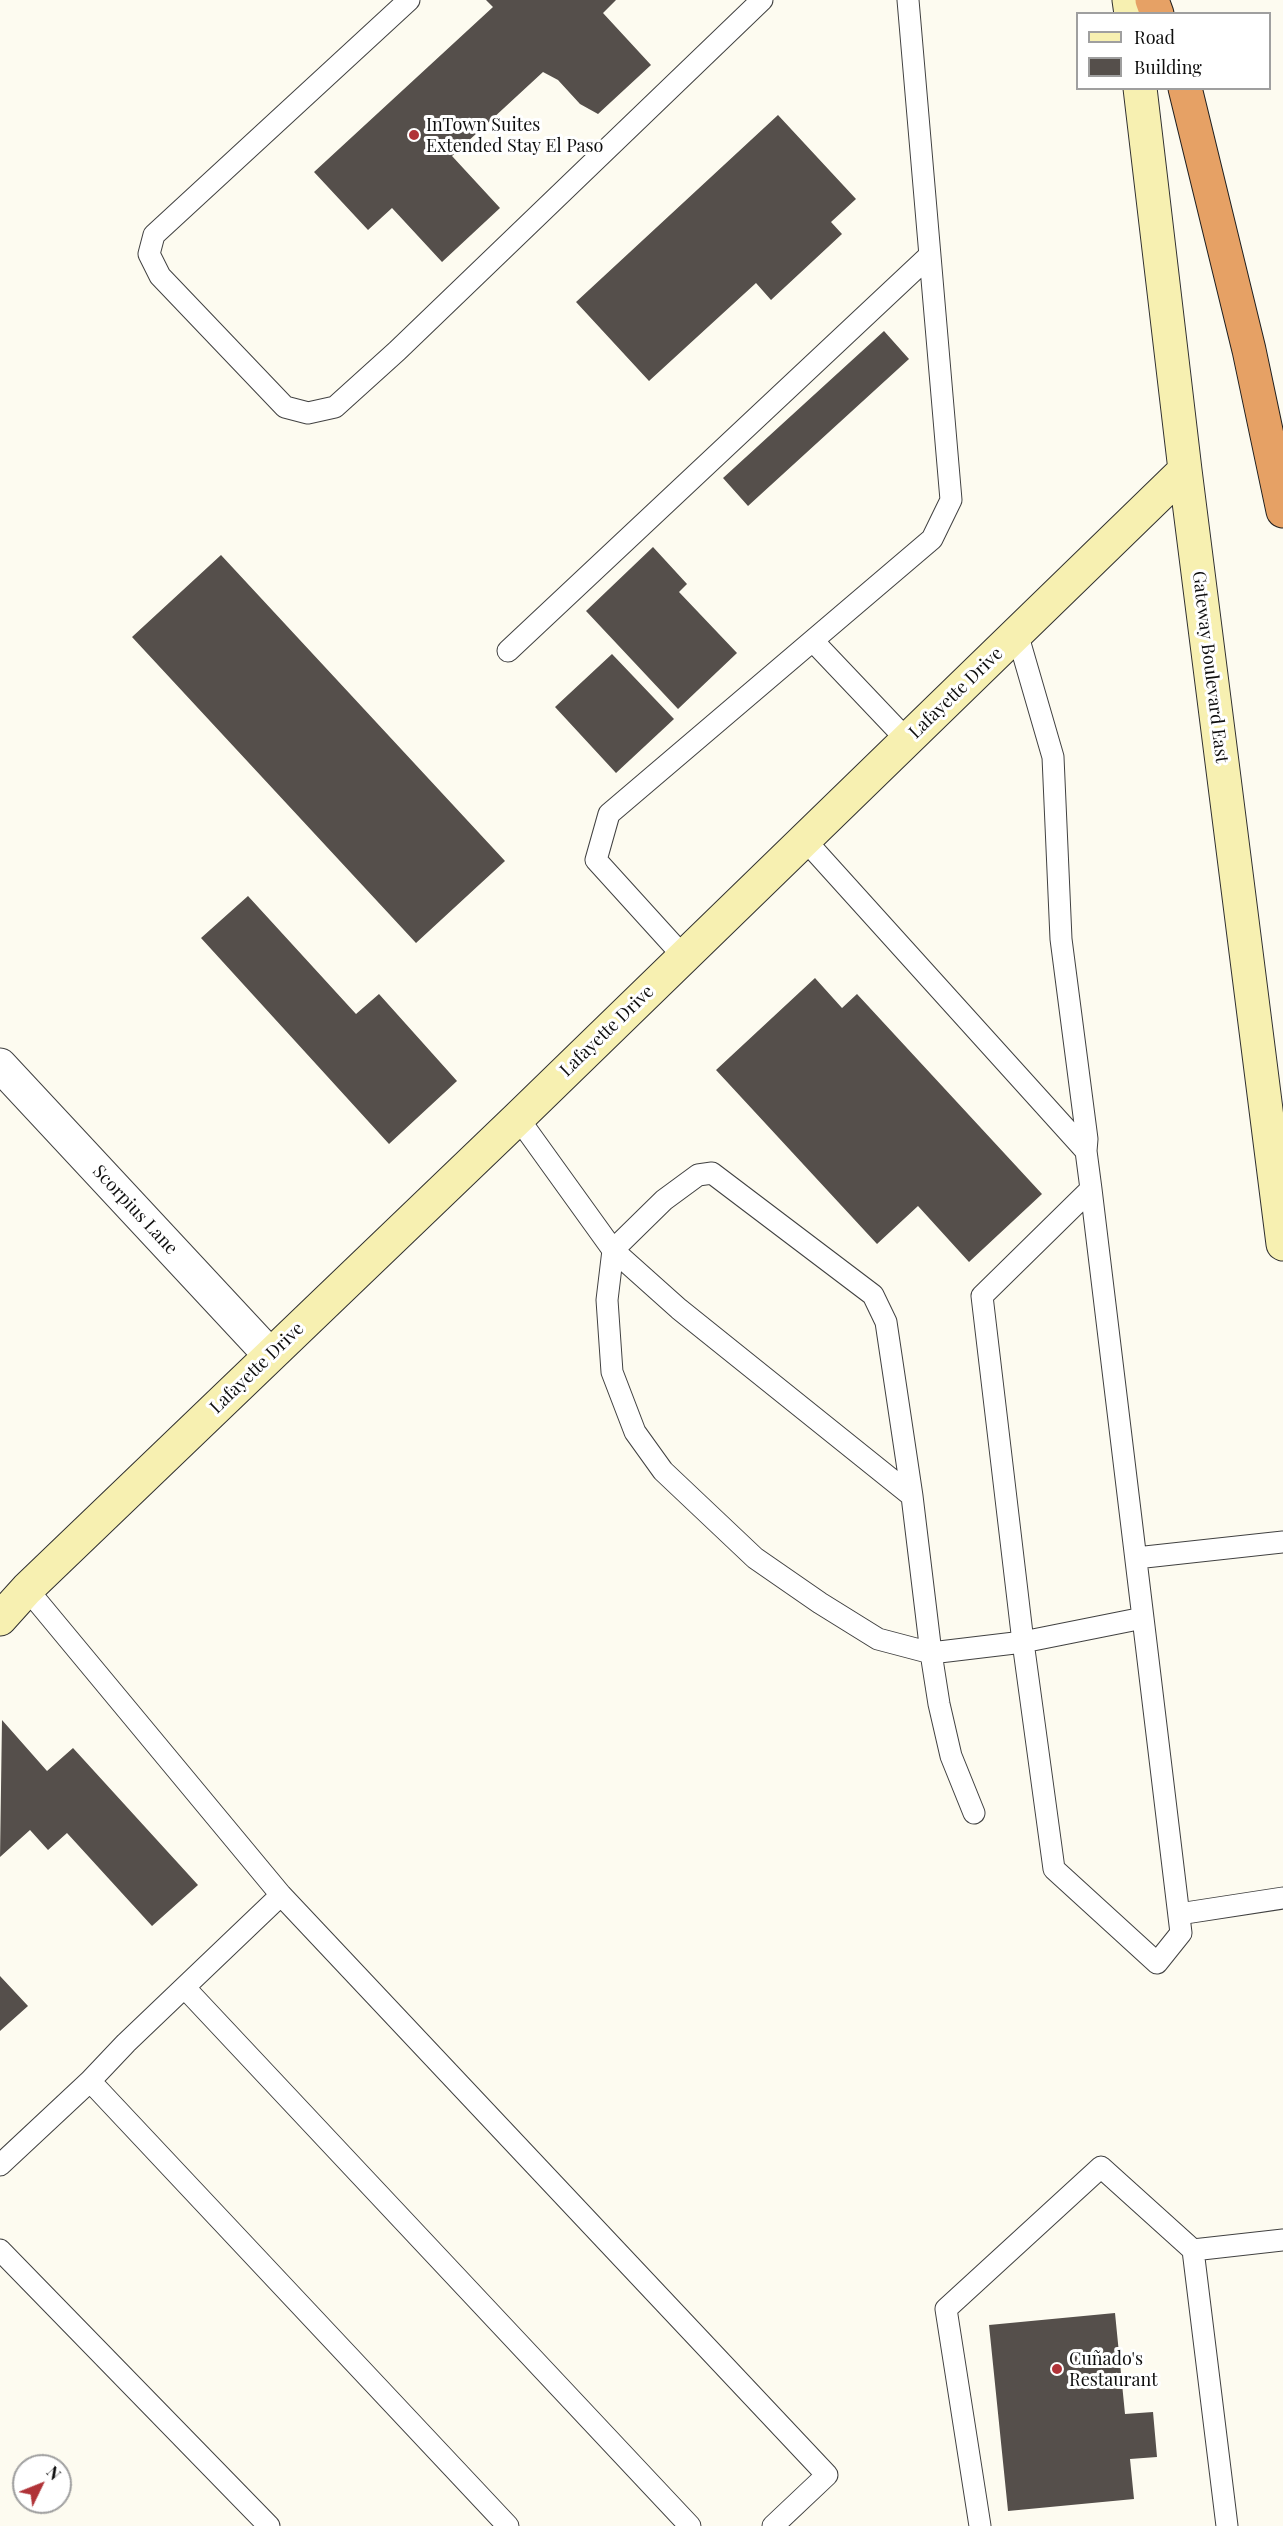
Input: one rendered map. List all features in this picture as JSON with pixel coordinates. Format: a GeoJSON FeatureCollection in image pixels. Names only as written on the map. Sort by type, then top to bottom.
{"type":"FeatureCollection","features":[{"type":"Feature","properties":{"kind":"highway"},"geometry":{"type":"LineString","coordinates":[[1185,90],[1249,350],[1283,511]]}},
{"type":"Feature","properties":{"kind":"street","name":"Gateway Boulevard East"},"geometry":{"type":"LineString","coordinates":[[1140,90],[1185,470],[1283,1244]]}},
{"type":"Feature","properties":{"kind":"street","name":"Lafayette Drive"},"geometry":{"type":"LineString","coordinates":[[0,1619],[27,1589],[518,1118],[1185,470]]}},
{"type":"Feature","properties":{"kind":"street","name":"Scorpius Lane"},"geometry":{"type":"LineString","coordinates":[[0,1065],[270,1355]]}},
{"type":"Feature","properties":{"kind":"street","name":"Lafayette Drive"},"geometry":{"type":"LineString","coordinates":[[0,1610],[27,1589]]}},
{"type":"Feature","properties":{"kind":"lane"},"geometry":{"type":"LineString","coordinates":[[409,0],[154,236],[149,255],[160,276],[285,407],[308,413],[335,407],[397,351],[762,0]]}},
{"type":"Feature","properties":{"kind":"lane"},"geometry":{"type":"LineString","coordinates":[[684,957],[596,860],[609,814],[932,539],[951,500],[908,0]]}},
{"type":"Feature","properties":{"kind":"lane"},"geometry":{"type":"LineString","coordinates":[[507,651],[929,256]]}},
{"type":"Feature","properties":{"kind":"lane"},"geometry":{"type":"LineString","coordinates":[[1017,633],[1053,757],[1061,939],[1179,1914],[1181,1933],[1157,1963],[1054,1869],[1023,1642],[981,1296],[1091,1189]]}},
{"type":"Feature","properties":{"kind":"lane"},"geometry":{"type":"LineString","coordinates":[[813,641],[907,740]]}},
{"type":"Feature","properties":{"kind":"lane"},"geometry":{"type":"LineString","coordinates":[[805,840],[1086,1151]]}},
{"type":"Feature","properties":{"kind":"lane"},"geometry":{"type":"LineString","coordinates":[[518,1118],[613,1250],[679,1309],[912,1496]]}},
{"type":"Feature","properties":{"kind":"lane"},"geometry":{"type":"LineString","coordinates":[[974,1813],[951,1756],[939,1704],[931,1653],[912,1496],[886,1322],[873,1295],[712,1173],[698,1175],[664,1200],[613,1250],[607,1300],[612,1372],[635,1432],[663,1471],[755,1558],[820,1603],[878,1639],[931,1653],[1023,1642],[1143,1618]]}},
{"type":"Feature","properties":{"kind":"lane"},"geometry":{"type":"LineString","coordinates":[[1136,1558],[1283,1542]]}},
{"type":"Feature","properties":{"kind":"lane"},"geometry":{"type":"LineString","coordinates":[[27,1589],[281,1895],[827,2475],[773,2526]]}},
{"type":"Feature","properties":{"kind":"lane"},"geometry":{"type":"LineString","coordinates":[[0,2164],[90,2081],[126,2043],[281,1895]]}},
{"type":"Feature","properties":{"kind":"lane"},"geometry":{"type":"LineString","coordinates":[[1179,1914],[1283,1898]]}},
{"type":"Feature","properties":{"kind":"lane"},"geometry":{"type":"LineString","coordinates":[[185,1988],[690,2526]]}},
{"type":"Feature","properties":{"kind":"lane"},"geometry":{"type":"LineString","coordinates":[[90,2081],[508,2526]]}},
{"type":"Feature","properties":{"kind":"lane"},"geometry":{"type":"LineString","coordinates":[[980,2526],[946,2309],[1101,2167],[1193,2250],[1227,2526]]}},
{"type":"Feature","properties":{"kind":"lane"},"geometry":{"type":"LineString","coordinates":[[1193,2250],[1283,2240]]}},
{"type":"Feature","properties":{"kind":"lane"},"geometry":{"type":"LineString","coordinates":[[0,2250],[268,2526]]}},
{"type":"Feature","properties":{"kind":"building","name":"InTown Suites Extended Stay El Paso"},"geometry":{"type":"Polygon","coordinates":[[[486,0],[616,0],[603,13],[651,65],[598,114],[580,104],[558,80],[543,72],[452,156],[500,208],[442,262],[392,208],[368,230],[314,172],[493,7],[486,0]]]}},
{"type":"Feature","properties":{"kind":"building"},"geometry":{"type":"Polygon","coordinates":[[[778,115],[856,199],[831,222],[842,234],[771,300],[756,283],[649,381],[576,302],[778,115]]]}},
{"type":"Feature","properties":{"kind":"building"},"geometry":{"type":"Polygon","coordinates":[[[884,331],[909,359],[748,506],[723,478],[884,331]]]}},
{"type":"Feature","properties":{"kind":"building"},"geometry":{"type":"Polygon","coordinates":[[[653,547],[687,584],[679,592],[737,653],[678,709],[586,611],[653,547]]]}},
{"type":"Feature","properties":{"kind":"building"},"geometry":{"type":"Polygon","coordinates":[[[221,555],[505,861],[416,943],[132,637],[221,555]]]}},
{"type":"Feature","properties":{"kind":"building"},"geometry":{"type":"Polygon","coordinates":[[[612,654],[674,719],[616,773],[555,707],[612,654]]]}},
{"type":"Feature","properties":{"kind":"building"},"geometry":{"type":"Polygon","coordinates":[[[248,896],[356,1014],[379,994],[457,1081],[389,1144],[201,938],[248,896]]]}},
{"type":"Feature","properties":{"kind":"building"},"geometry":{"type":"Polygon","coordinates":[[[815,978],[842,1008],[857,994],[1042,1194],[969,1262],[918,1206],[877,1244],[716,1070],[815,978]]]}},
{"type":"Feature","properties":{"kind":"building"},"geometry":{"type":"Polygon","coordinates":[[[2,1720],[47,1771],[73,1748],[198,1885],[152,1926],[67,1833],[48,1850],[30,1830],[0,1857],[2,1720]]]}},
{"type":"Feature","properties":{"kind":"building"},"geometry":{"type":"Polygon","coordinates":[[[0,1976],[28,2006],[0,2031],[0,1976]]]}},
{"type":"Feature","properties":{"kind":"building","name":"Cuñado's Restaurant"},"geometry":{"type":"Polygon","coordinates":[[[1115,2313],[1125,2414],[1153,2412],[1157,2457],[1130,2459],[1134,2499],[1008,2511],[989,2325],[1115,2313]]]}},
{"type":"Feature","properties":{"kind":"place","name":"InTown Suites Extended Stay El Paso"},"geometry":{"type":"Point","coordinates":[414,135]}},
{"type":"Feature","properties":{"kind":"place","name":"Cuñado's Restaurant"},"geometry":{"type":"Point","coordinates":[1057,2369]}}]}
